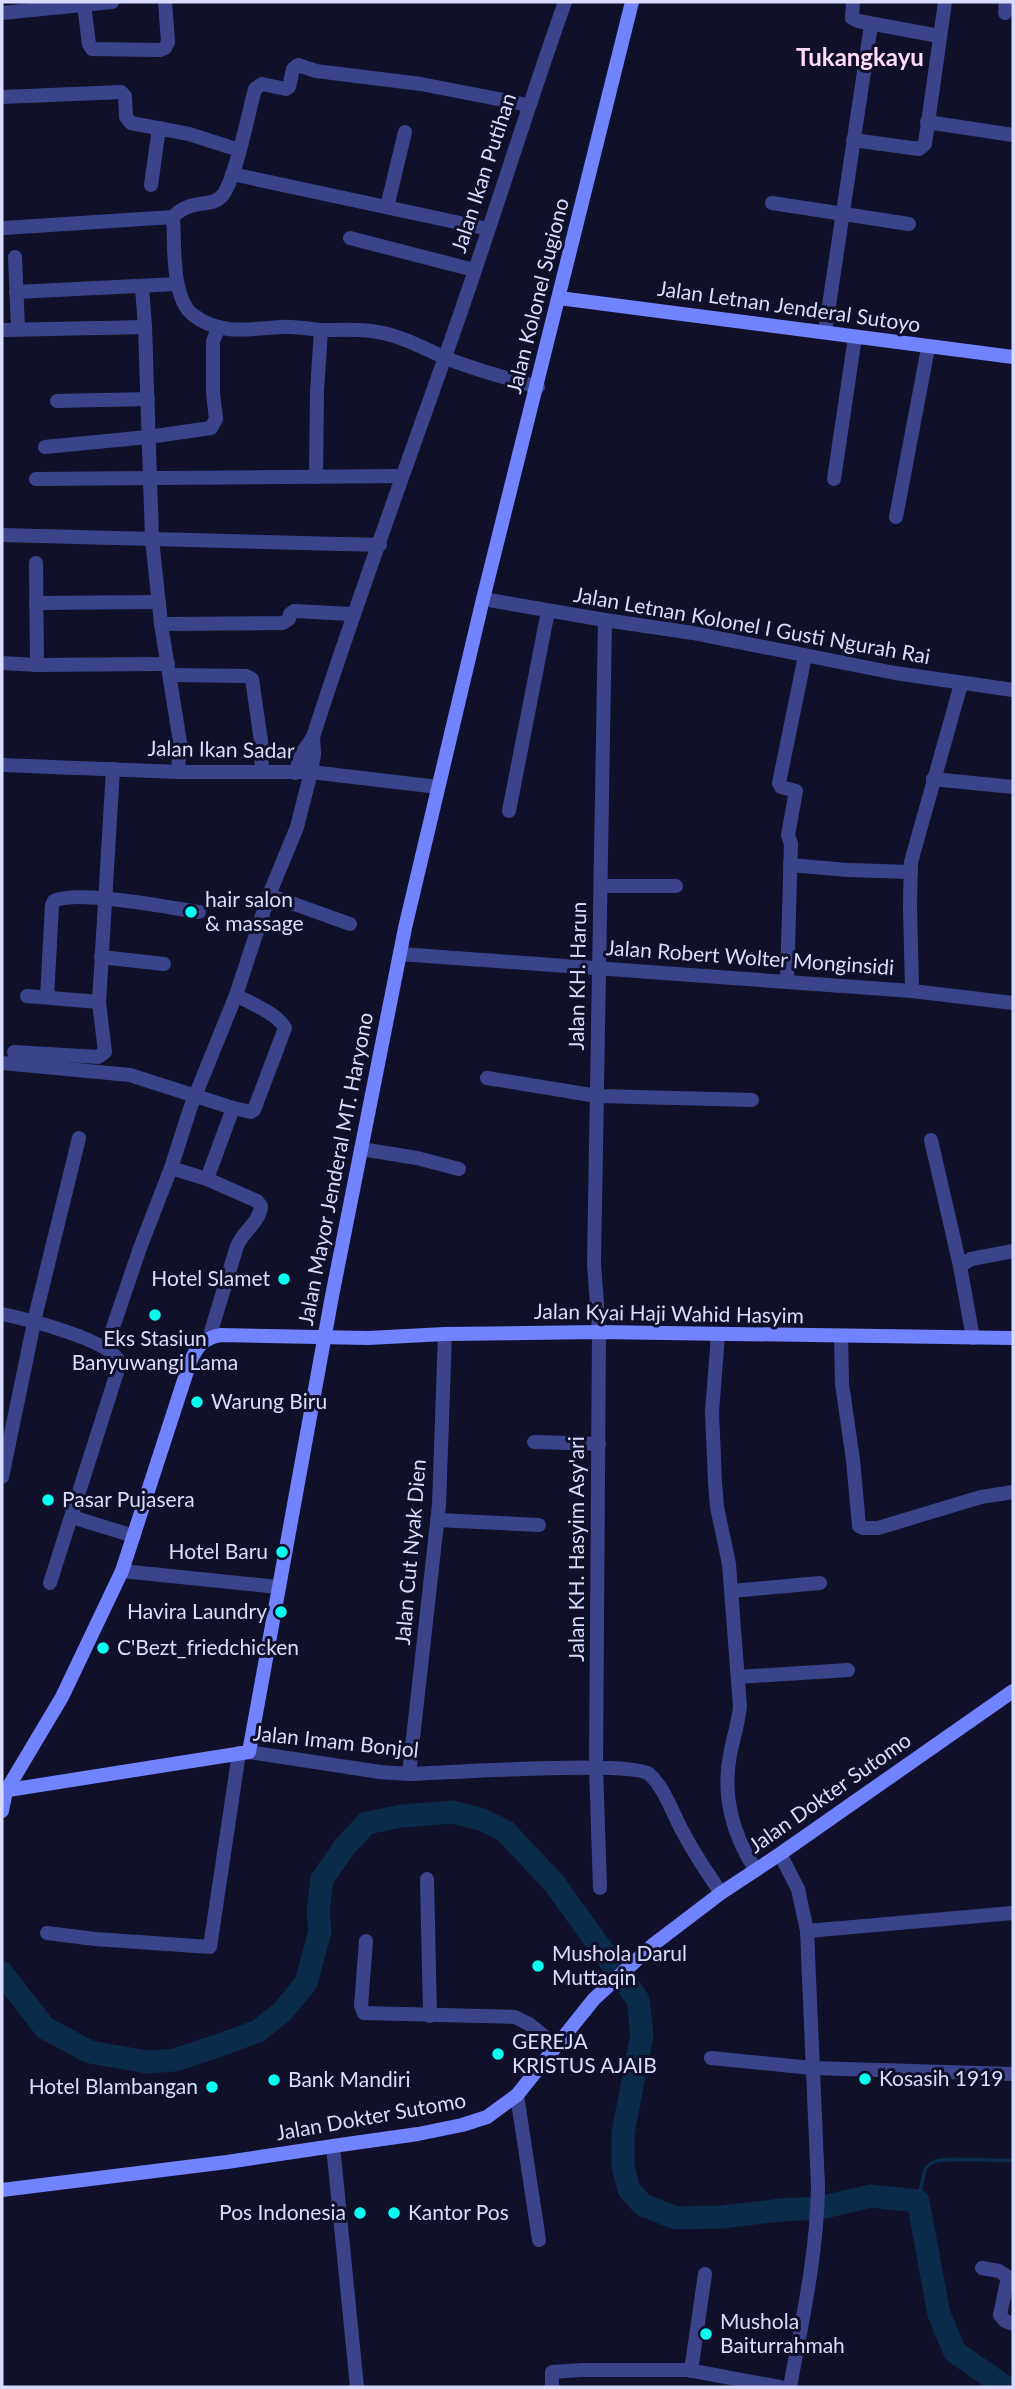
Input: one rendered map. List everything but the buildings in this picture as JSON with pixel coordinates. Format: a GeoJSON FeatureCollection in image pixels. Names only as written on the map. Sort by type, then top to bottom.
{"type":"FeatureCollection","features":[{"type":"Feature","properties":{"kind":"main road","name":"Jalan Kolonel Sugiono"},"geometry":{"type":"LineString","coordinates":[[483,599],[632,2]]}},
{"type":"Feature","properties":{"kind":"main road","name":"Jalan Letnan Jenderal Sutoyo"},"geometry":{"type":"LineString","coordinates":[[559,298],[1013,357]]}},
{"type":"Feature","properties":{"kind":"main road","name":"Jalan Mayor Jenderal MT. Haryono"},"geometry":{"type":"LineString","coordinates":[[244,1753],[400,954],[483,599]]}},
{"type":"Feature","properties":{"kind":"main road","name":"Jalan Kyai Haji Wahid Hasyim"},"geometry":{"type":"LineString","coordinates":[[209,1338],[233,1335],[324,1338],[599,1332],[1013,1338]]}},
{"type":"Feature","properties":{"kind":"main road"},"geometry":{"type":"LineString","coordinates":[[2,1811],[4,1791],[62,1698],[122,1571],[189,1365],[198,1346],[209,1338]]}},
{"type":"Feature","properties":{"kind":"main road","name":"Jalan Dokter Sutomo"},"geometry":{"type":"LineString","coordinates":[[2,2190],[186,2168],[418,2134],[476,2121],[496,2112],[517,2095],[594,1999],[654,1944],[721,1893],[1013,1691]]}},
{"type":"Feature","properties":{"kind":"main road","name":"Jalan Imam Bonjol"},"geometry":{"type":"LineString","coordinates":[[4,1791],[244,1753]]}},
{"type":"Feature","properties":{"kind":"street"},"geometry":{"type":"LineString","coordinates":[[2,13],[111,2]]}},
{"type":"Feature","properties":{"kind":"street"},"geometry":{"type":"LineString","coordinates":[[84,5],[92,49],[160,50],[166,48],[168,42],[165,2]]}},
{"type":"Feature","properties":{"kind":"street","name":"Jalan Ikan Putihan"},"geometry":{"type":"LineString","coordinates":[[313,737],[352,614],[380,545],[401,476],[445,357],[565,2]]}},
{"type":"Feature","properties":{"kind":"street"},"geometry":{"type":"LineString","coordinates":[[853,2],[852,18],[871,25],[939,36]]}},
{"type":"Feature","properties":{"kind":"street"},"geometry":{"type":"LineString","coordinates":[[853,140],[919,149],[925,144],[945,2]]}},
{"type":"Feature","properties":{"kind":"street"},"geometry":{"type":"LineString","coordinates":[[825,332],[871,25]]}},
{"type":"Feature","properties":{"kind":"street"},"geometry":{"type":"LineString","coordinates":[[4,228],[173,217],[189,205],[219,199],[224,194],[232,174],[255,89],[262,84],[288,88],[293,69],[298,65],[316,71],[421,84],[528,105]]}},
{"type":"Feature","properties":{"kind":"street"},"geometry":{"type":"LineString","coordinates":[[2,97],[121,92],[125,96],[128,121],[137,126],[189,134],[239,150]]}},
{"type":"Feature","properties":{"kind":"street"},"geometry":{"type":"LineString","coordinates":[[927,122],[1013,135]]}},
{"type":"Feature","properties":{"kind":"street"},"geometry":{"type":"LineString","coordinates":[[151,185],[159,128]]}},
{"type":"Feature","properties":{"kind":"street"},"geometry":{"type":"LineString","coordinates":[[387,207],[405,132]]}},
{"type":"Feature","properties":{"kind":"street"},"geometry":{"type":"LineString","coordinates":[[232,174],[488,229]]}},
{"type":"Feature","properties":{"kind":"street"},"geometry":{"type":"LineString","coordinates":[[772,204],[909,224]]}},
{"type":"Feature","properties":{"kind":"street"},"geometry":{"type":"LineString","coordinates":[[173,217],[177,284],[182,303],[192,314],[219,327],[245,331],[281,327],[370,331],[409,340],[482,371],[538,387]]}},
{"type":"Feature","properties":{"kind":"street"},"geometry":{"type":"LineString","coordinates":[[350,238],[474,270]]}},
{"type":"Feature","properties":{"kind":"street"},"geometry":{"type":"LineString","coordinates":[[15,257],[16,292],[11,329],[145,327]]}},
{"type":"Feature","properties":{"kind":"street"},"geometry":{"type":"LineString","coordinates":[[16,292],[177,284]]}},
{"type":"Feature","properties":{"kind":"street"},"geometry":{"type":"LineString","coordinates":[[142,286],[152,539],[161,624],[180,742],[178,772]]}},
{"type":"Feature","properties":{"kind":"street"},"geometry":{"type":"LineString","coordinates":[[45,447],[211,428],[214,424],[213,341],[219,327]]}},
{"type":"Feature","properties":{"kind":"street"},"geometry":{"type":"LineString","coordinates":[[316,477],[321,330]]}},
{"type":"Feature","properties":{"kind":"street"},"geometry":{"type":"LineString","coordinates":[[834,479],[855,337]]}},
{"type":"Feature","properties":{"kind":"street"},"geometry":{"type":"LineString","coordinates":[[896,517],[928,348]]}},
{"type":"Feature","properties":{"kind":"street"},"geometry":{"type":"LineString","coordinates":[[57,401],[148,399]]}},
{"type":"Feature","properties":{"kind":"street"},"geometry":{"type":"LineString","coordinates":[[36,479],[401,476]]}},
{"type":"Feature","properties":{"kind":"street"},"geometry":{"type":"LineString","coordinates":[[2,535],[380,545]]}},
{"type":"Feature","properties":{"kind":"street"},"geometry":{"type":"LineString","coordinates":[[36,563],[37,666]]}},
{"type":"Feature","properties":{"kind":"street","name":"Jalan Letnan Kolonel I Gusti Ngurah Rai"},"geometry":{"type":"LineString","coordinates":[[483,599],[605,621],[694,633],[961,684],[1013,690]]}},
{"type":"Feature","properties":{"kind":"street"},"geometry":{"type":"LineString","coordinates":[[36,603],[159,602]]}},
{"type":"Feature","properties":{"kind":"street"},"geometry":{"type":"LineString","coordinates":[[161,624],[283,623],[294,611],[352,614]]}},
{"type":"Feature","properties":{"kind":"street"},"geometry":{"type":"LineString","coordinates":[[509,811],[548,611]]}},
{"type":"Feature","properties":{"kind":"street","name":"Jalan KH. Harun"},"geometry":{"type":"LineString","coordinates":[[599,1332],[594,1264],[605,621]]}},
{"type":"Feature","properties":{"kind":"street"},"geometry":{"type":"LineString","coordinates":[[787,982],[791,841],[788,835],[796,791],[781,788],[779,783],[805,656]]}},
{"type":"Feature","properties":{"kind":"street"},"geometry":{"type":"LineString","coordinates":[[2,663],[169,669],[246,676],[252,679],[261,741],[262,772]]}},
{"type":"Feature","properties":{"kind":"street"},"geometry":{"type":"LineString","coordinates":[[912,991],[911,862],[961,684]]}},
{"type":"Feature","properties":{"kind":"street"},"geometry":{"type":"LineString","coordinates":[[106,1348],[195,1095],[236,995],[269,895],[297,827],[311,772],[313,737]]}},
{"type":"Feature","properties":{"kind":"street"},"geometry":{"type":"LineString","coordinates":[[295,773],[313,737]]}},
{"type":"Feature","properties":{"kind":"street","name":"Jalan Ikan Sadar"},"geometry":{"type":"LineString","coordinates":[[2,765],[178,772],[311,772],[439,787]]}},
{"type":"Feature","properties":{"kind":"street"},"geometry":{"type":"LineString","coordinates":[[14,1052],[102,1056],[105,1052],[99,1002],[113,769]]}},
{"type":"Feature","properties":{"kind":"street"},"geometry":{"type":"LineString","coordinates":[[933,779],[1013,787]]}},
{"type":"Feature","properties":{"kind":"street"},"geometry":{"type":"LineString","coordinates":[[790,865],[911,872]]}},
{"type":"Feature","properties":{"kind":"street"},"geometry":{"type":"LineString","coordinates":[[601,886],[676,886]]}},
{"type":"Feature","properties":{"kind":"street"},"geometry":{"type":"LineString","coordinates":[[269,895],[350,924]]}},
{"type":"Feature","properties":{"kind":"street"},"geometry":{"type":"LineString","coordinates":[[47,997],[54,901],[65,897],[105,900],[199,912]]}},
{"type":"Feature","properties":{"kind":"street","name":"Jalan Robert Wolter Monginsidi"},"geometry":{"type":"LineString","coordinates":[[400,954],[912,991],[1013,1003]]}},
{"type":"Feature","properties":{"kind":"street"},"geometry":{"type":"LineString","coordinates":[[101,957],[164,964]]}},
{"type":"Feature","properties":{"kind":"street"},"geometry":{"type":"LineString","coordinates":[[2,1063],[141,1079],[250,1112],[254,1110],[285,1028],[275,1017],[236,995]]}},
{"type":"Feature","properties":{"kind":"street"},"geometry":{"type":"LineString","coordinates":[[27,996],[99,1002]]}},
{"type":"Feature","properties":{"kind":"street"},"geometry":{"type":"LineString","coordinates":[[487,1078],[597,1096],[751,1100]]}},
{"type":"Feature","properties":{"kind":"street"},"geometry":{"type":"LineString","coordinates":[[207,1179],[233,1108]]}},
{"type":"Feature","properties":{"kind":"street"},"geometry":{"type":"LineString","coordinates":[[2,1477],[34,1321],[79,1138]]}},
{"type":"Feature","properties":{"kind":"street"},"geometry":{"type":"LineString","coordinates":[[931,1140],[960,1265],[973,1338]]}},
{"type":"Feature","properties":{"kind":"street"},"geometry":{"type":"LineString","coordinates":[[361,1149],[417,1158],[459,1169]]}},
{"type":"Feature","properties":{"kind":"street"},"geometry":{"type":"LineString","coordinates":[[171,1168],[207,1179],[257,1201],[261,1209],[237,1246],[209,1338]]}},
{"type":"Feature","properties":{"kind":"street"},"geometry":{"type":"LineString","coordinates":[[960,1265],[971,1259],[1013,1251]]}},
{"type":"Feature","properties":{"kind":"street"},"geometry":{"type":"LineString","coordinates":[[2,1314],[34,1321],[106,1348],[118,1356],[120,1366],[50,1583]]}},
{"type":"Feature","properties":{"kind":"street","name":"Jalan KH. Hasyim Asy'ari"},"geometry":{"type":"LineString","coordinates":[[599,1332],[596,1767],[600,1888]]}},
{"type":"Feature","properties":{"kind":"street","name":"Jalan Cut Nyak Dien"},"geometry":{"type":"LineString","coordinates":[[409,1774],[437,1520],[445,1334]]}},
{"type":"Feature","properties":{"kind":"street"},"geometry":{"type":"LineString","coordinates":[[718,1335],[712,1412],[715,1482],[732,1591],[740,1707],[730,1755],[729,1805],[740,1841],[756,1870]]}},
{"type":"Feature","properties":{"kind":"street"},"geometry":{"type":"LineString","coordinates":[[841,1336],[842,1384],[859,1526],[878,1528],[981,1497],[1013,1492]]}},
{"type":"Feature","properties":{"kind":"street"},"geometry":{"type":"LineString","coordinates":[[534,1442],[599,1444]]}},
{"type":"Feature","properties":{"kind":"street"},"geometry":{"type":"LineString","coordinates":[[72,1517],[134,1536]]}},
{"type":"Feature","properties":{"kind":"street"},"geometry":{"type":"LineString","coordinates":[[437,1520],[539,1525]]}},
{"type":"Feature","properties":{"kind":"street"},"geometry":{"type":"LineString","coordinates":[[122,1571],[278,1587]]}},
{"type":"Feature","properties":{"kind":"street"},"geometry":{"type":"LineString","coordinates":[[732,1591],[820,1583]]}},
{"type":"Feature","properties":{"kind":"street"},"geometry":{"type":"LineString","coordinates":[[738,1676],[848,1670]]}},
{"type":"Feature","properties":{"kind":"street"},"geometry":{"type":"LineString","coordinates":[[47,1933],[210,1947],[244,1753]]}},
{"type":"Feature","properties":{"kind":"street","name":"Jalan Imam Bonjol"},"geometry":{"type":"LineString","coordinates":[[244,1753],[409,1774],[596,1767],[640,1770],[649,1774],[657,1783],[684,1835],[721,1893]]}},
{"type":"Feature","properties":{"kind":"street"},"geometry":{"type":"LineString","coordinates":[[780,1854],[798,1889],[807,1931],[818,2187],[817,2227],[790,2387]]}},
{"type":"Feature","properties":{"kind":"street"},"geometry":{"type":"LineString","coordinates":[[427,1880],[430,2016]]}},
{"type":"Feature","properties":{"kind":"street"},"geometry":{"type":"LineString","coordinates":[[807,1931],[1013,1913]]}},
{"type":"Feature","properties":{"kind":"street"},"geometry":{"type":"LineString","coordinates":[[366,1941],[362,2012],[515,2017],[529,2024],[555,2045]]}},
{"type":"Feature","properties":{"kind":"street"},"geometry":{"type":"LineString","coordinates":[[711,2058],[812,2068],[1013,2074]]}},
{"type":"Feature","properties":{"kind":"street"},"geometry":{"type":"LineString","coordinates":[[517,2095],[539,2240]]}},
{"type":"Feature","properties":{"kind":"street"},"geometry":{"type":"LineString","coordinates":[[333,2146],[356,2387]]}},
{"type":"Feature","properties":{"kind":"street"},"geometry":{"type":"LineString","coordinates":[[982,2268],[1007,2275],[1000,2315],[1013,2324]]}},
{"type":"Feature","properties":{"kind":"street"},"geometry":{"type":"LineString","coordinates":[[691,2371],[705,2274]]}},
{"type":"Feature","properties":{"kind":"street"},"geometry":{"type":"LineString","coordinates":[[552,2387],[550,2374],[554,2371],[691,2371],[780,2387]]}},
{"type":"Feature","properties":{"kind":"waterway"},"geometry":{"type":"LineString","coordinates":[[2,1973],[45,2028],[90,2052],[147,2062],[175,2060],[258,2031],[282,2012],[306,1983],[320,1931],[318,1912],[322,1879],[346,1845],[367,1823],[402,1816],[453,1812],[483,1820],[505,1831],[554,1883],[638,2000],[642,2035],[623,2133],[623,2166],[629,2190],[643,2205],[676,2218],[722,2217],[820,2208],[871,2196],[918,2201],[939,2314],[955,2352],[1005,2387]]}},
{"type":"Feature","properties":{"kind":"waterway"},"geometry":{"type":"LineString","coordinates":[[918,2201],[925,2169],[933,2162],[949,2159],[1013,2160]]}},
{"type":"Feature","properties":{"kind":"place","name":"hair salon & massage"},"geometry":{"type":"Point","coordinates":[191,912]}},
{"type":"Feature","properties":{"kind":"place","name":"Hotel Slamet"},"geometry":{"type":"Point","coordinates":[284,1279]}},
{"type":"Feature","properties":{"kind":"place","name":"Eks Stasiun Banyuwangi Lama"},"geometry":{"type":"Point","coordinates":[155,1315]}},
{"type":"Feature","properties":{"kind":"place","name":"Warung Biru"},"geometry":{"type":"Point","coordinates":[197,1402]}},
{"type":"Feature","properties":{"kind":"place","name":"Pasar Pujasera"},"geometry":{"type":"Point","coordinates":[48,1500]}},
{"type":"Feature","properties":{"kind":"place","name":"Hotel Baru"},"geometry":{"type":"Point","coordinates":[282,1552]}},
{"type":"Feature","properties":{"kind":"place","name":"Havira Laundry"},"geometry":{"type":"Point","coordinates":[281,1612]}},
{"type":"Feature","properties":{"kind":"place","name":"C'Bezt_friedchicken"},"geometry":{"type":"Point","coordinates":[103,1648]}},
{"type":"Feature","properties":{"kind":"place","name":"Mushola Darul Muttaqin"},"geometry":{"type":"Point","coordinates":[538,1966]}},
{"type":"Feature","properties":{"kind":"place","name":"GEREJA KRISTUS AJAIB"},"geometry":{"type":"Point","coordinates":[498,2054]}},
{"type":"Feature","properties":{"kind":"place","name":"Kosasih 1919"},"geometry":{"type":"Point","coordinates":[865,2079]}},
{"type":"Feature","properties":{"kind":"place","name":"Bank Mandiri"},"geometry":{"type":"Point","coordinates":[274,2080]}},
{"type":"Feature","properties":{"kind":"place","name":"Hotel Blambangan"},"geometry":{"type":"Point","coordinates":[212,2087]}},
{"type":"Feature","properties":{"kind":"place","name":"Pos Indonesia"},"geometry":{"type":"Point","coordinates":[360,2213]}},
{"type":"Feature","properties":{"kind":"place","name":"Kantor Pos"},"geometry":{"type":"Point","coordinates":[394,2213]}},
{"type":"Feature","properties":{"kind":"place","name":"Mushola Baiturrahmah"},"geometry":{"type":"Point","coordinates":[706,2334]}},
{"type":"Feature","properties":{"kind":"district","name":"Tukangkayu"},"geometry":{"type":"Point","coordinates":[860,58]}}]}
